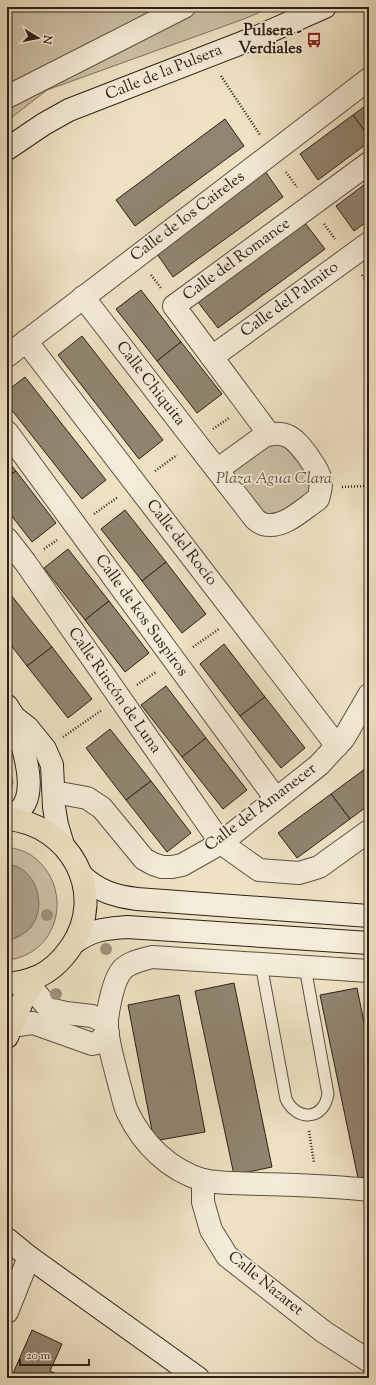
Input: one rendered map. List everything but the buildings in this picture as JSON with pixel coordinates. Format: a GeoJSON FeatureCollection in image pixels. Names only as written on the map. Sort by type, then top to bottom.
{"type":"FeatureCollection","features":[{"type":"Feature","properties":{"kind":"main road"},"geometry":{"type":"LineString","coordinates":[[7,818],[35,825],[50,833],[63,845],[74,859],[81,875],[85,891],[85,909],[82,926],[75,942],[65,956],[34,982],[22,1002],[9,1032]]}},
{"type":"Feature","properties":{"kind":"main road"},"geometry":{"type":"LineString","coordinates":[[7,984],[34,982]]}},
{"type":"Feature","properties":{"kind":"street"},"geometry":{"type":"LineString","coordinates":[[7,97],[184,7]]}},
{"type":"Feature","properties":{"kind":"street","name":"Calle de la Pulsera"},"geometry":{"type":"LineString","coordinates":[[7,149],[44,124],[69,110],[257,37],[325,7]]}},
{"type":"Feature","properties":{"kind":"street","name":"Calle de los Caireles"},"geometry":{"type":"LineString","coordinates":[[7,356],[369,79]]}},
{"type":"Feature","properties":{"kind":"street","name":"Calle del Romance"},"geometry":{"type":"LineString","coordinates":[[269,434],[174,306],[369,163]]}},
{"type":"Feature","properties":{"kind":"street","name":"Calle del Palmito"},"geometry":{"type":"LineString","coordinates":[[212,357],[369,243]]}},
{"type":"Feature","properties":{"kind":"street","name":"Calle Chiquita"},"geometry":{"type":"LineString","coordinates":[[83,297],[255,519],[263,524],[273,525],[282,523],[318,499],[321,488],[320,478],[316,468],[298,443],[291,437],[282,434],[269,434]]}},
{"type":"Feature","properties":{"kind":"street","name":"Calle del Rocío"},"geometry":{"type":"LineString","coordinates":[[26,341],[337,746]]}},
{"type":"Feature","properties":{"kind":"street","name":"Calle de kos Suspiros"},"geometry":{"type":"LineString","coordinates":[[7,432],[276,799]]}},
{"type":"Feature","properties":{"kind":"street"},"geometry":{"type":"LineString","coordinates":[[217,470],[264,436],[269,434]]}},
{"type":"Feature","properties":{"kind":"street","name":"Calle Rincón de Luna"},"geometry":{"type":"LineString","coordinates":[[7,539],[30,569],[221,843],[258,870],[299,873],[319,867],[369,830]]}},
{"type":"Feature","properties":{"kind":"street","name":"Calle del Amanecer"},"geometry":{"type":"LineString","coordinates":[[54,792],[87,798],[102,808],[144,859],[158,866],[172,867],[182,865],[221,843],[319,765],[344,738],[369,694]]}},
{"type":"Feature","properties":{"kind":"street"},"geometry":{"type":"LineString","coordinates":[[11,712],[28,728],[45,749],[52,765],[57,825],[63,845]]}},
{"type":"Feature","properties":{"kind":"street"},"geometry":{"type":"LineString","coordinates":[[7,818],[18,812],[24,805],[29,785],[29,775],[11,712]]}},
{"type":"Feature","properties":{"kind":"street"},"geometry":{"type":"LineString","coordinates":[[81,875],[89,883],[102,891],[121,897],[369,916]]}},
{"type":"Feature","properties":{"kind":"street"},"geometry":{"type":"LineString","coordinates":[[75,942],[88,933],[102,929],[126,927],[369,943]]}},
{"type":"Feature","properties":{"kind":"street"},"geometry":{"type":"LineString","coordinates":[[369,971],[152,957],[136,961],[122,970],[109,1000],[107,1028],[115,1070],[127,1112],[141,1135],[158,1155],[180,1170],[203,1180],[232,1183],[335,1186],[369,1190]]}},
{"type":"Feature","properties":{"kind":"street"},"geometry":{"type":"LineString","coordinates":[[34,982],[46,1005],[53,1010],[92,1016],[107,1028]]}},
{"type":"Feature","properties":{"kind":"street"},"geometry":{"type":"LineString","coordinates":[[74,1037],[76,1020],[81,1015]]}},
{"type":"Feature","properties":{"kind":"street"},"geometry":{"type":"LineString","coordinates":[[9,1032],[33,1023],[92,1044],[98,1043],[107,1028]]}},
{"type":"Feature","properties":{"kind":"street","name":"Calle Nazaret"},"geometry":{"type":"LineString","coordinates":[[203,1180],[204,1202],[211,1230],[226,1256],[324,1332],[369,1361]]}},
{"type":"Feature","properties":{"kind":"street"},"geometry":{"type":"LineString","coordinates":[[7,1240],[198,1378]]}},
{"type":"Feature","properties":{"kind":"street"},"geometry":{"type":"LineString","coordinates":[[7,1312],[29,1257]]}},
{"type":"Feature","properties":{"kind":"lane"},"geometry":{"type":"LineString","coordinates":[[261,964],[286,1099],[289,1106],[300,1114],[306,1115],[319,1112],[327,1101],[328,1094],[305,967]]}},
{"type":"Feature","properties":{"kind":"path"},"geometry":{"type":"LineString","coordinates":[[137,256],[174,306]]}},
{"type":"Feature","properties":{"kind":"path"},"geometry":{"type":"LineString","coordinates":[[306,1115],[318,1186]]}},
{"type":"Feature","properties":{"kind":"green space"},"geometry":{"type":"Polygon","coordinates":[[[7,7],[272,7],[244,19],[47,90],[7,121],[7,7]]]}},
{"type":"Feature","properties":{"kind":"green space","name":"Plaza Agua Clara"},"geometry":{"type":"Polygon","coordinates":[[[282,434],[321,488],[273,525],[217,470],[282,434]]]}},
{"type":"Feature","properties":{"kind":"green space"},"geometry":{"type":"Polygon","coordinates":[[[7,764],[13,782],[7,797],[7,764]]]}},
{"type":"Feature","properties":{"kind":"green space"},"geometry":{"type":"Polygon","coordinates":[[[7,847],[29,854],[35,858],[47,871],[54,887],[57,903],[55,919],[49,934],[39,946],[25,955],[7,960],[7,941],[20,936],[10,864],[7,864],[7,847]]]}},
{"type":"Feature","properties":{"kind":"shaded area"},"geometry":{"type":"Polygon","coordinates":[[[7,864],[17,867],[32,879],[39,898],[36,918],[31,927],[20,936],[7,941],[7,864]]]}},
{"type":"Feature","properties":{"kind":"place","name":"Pulsera - Verdiales"},"geometry":{"type":"Point","coordinates":[314,40]}}]}
